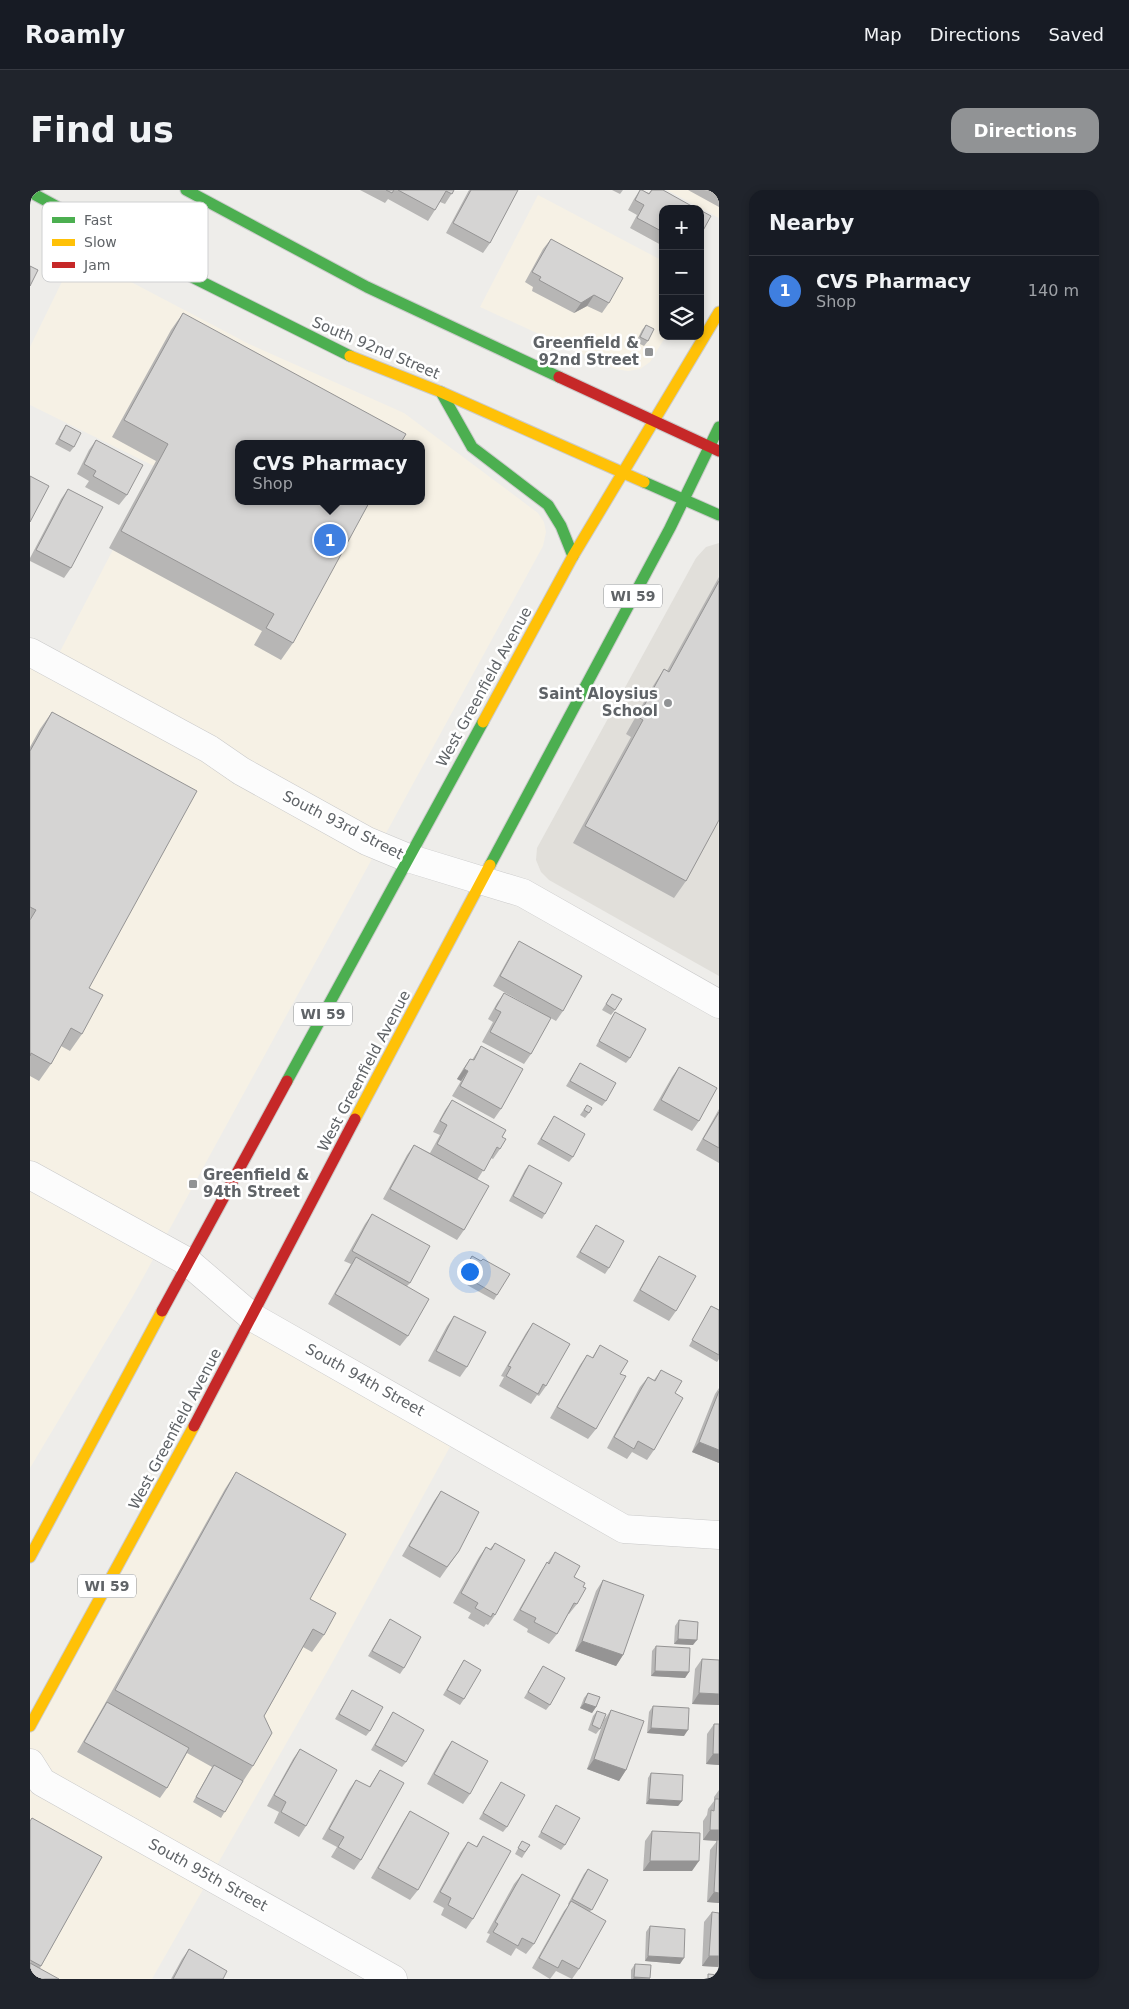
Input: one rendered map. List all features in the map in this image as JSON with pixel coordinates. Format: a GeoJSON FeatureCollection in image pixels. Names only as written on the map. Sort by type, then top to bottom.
{"type":"FeatureCollection","features":[{"type":"Feature","properties":{"kind":"main road"},"geometry":{"type":"LineString","coordinates":[[186,190],[367,287],[714,449]]}},
{"type":"Feature","properties":{"kind":"main road","name":"South 92nd Street"},"geometry":{"type":"LineString","coordinates":[[30,192],[48,202]]}},
{"type":"Feature","properties":{"kind":"main road","name":"South 92nd Street"},"geometry":{"type":"LineString","coordinates":[[201,282],[332,348],[441,392],[719,515]]}},
{"type":"Feature","properties":{"kind":"main road","name":"West Greenfield Avenue"},"geometry":{"type":"LineString","coordinates":[[30,1557],[188,1262],[573,556],[719,312]]}},
{"type":"Feature","properties":{"kind":"main road"},"geometry":{"type":"LineString","coordinates":[[441,392],[472,447],[542,499],[551,509],[567,534],[573,556]]}},
{"type":"Feature","properties":{"kind":"main road","name":"West Greenfield Avenue"},"geometry":{"type":"LineString","coordinates":[[30,1726],[252,1317],[683,500],[714,449],[719,427]]}},
{"type":"Feature","properties":{"kind":"street","name":"South 93rd Street"},"geometry":{"type":"LineString","coordinates":[[30,652],[209,749],[241,771],[367,841],[408,858],[483,879],[523,893],[719,1004]]}},
{"type":"Feature","properties":{"kind":"street","name":"South 94th Street"},"geometry":{"type":"LineString","coordinates":[[30,1175],[188,1262],[252,1317],[624,1529],[719,1535]]}},
{"type":"Feature","properties":{"kind":"street","name":"South 95th Street"},"geometry":{"type":"LineString","coordinates":[[30,1764],[42,1782],[393,1979]]}},
{"type":"Feature","properties":{"kind":"shaded area"},"geometry":{"type":"Polygon","coordinates":[[[667,190],[719,190],[719,218],[704,210],[704,205],[695,205],[667,190]]]}},
{"type":"Feature","properties":{"kind":"shaded area"},"geometry":{"type":"Polygon","coordinates":[[[538,195],[659,259],[659,340],[664,340],[650,362],[640,369],[628,371],[615,369],[480,307],[538,195]]]}},
{"type":"Feature","properties":{"kind":"shaded area"},"geometry":{"type":"Polygon","coordinates":[[[62,282],[131,282],[249,344],[404,413],[538,513],[544,522],[546,532],[543,546],[133,1296],[30,1468],[30,652],[53,665],[156,467],[30,405],[30,347],[62,282]]]}},
{"type":"Feature","properties":{"kind":"shaded area","name":"Saint Aloysius School"},"geometry":{"type":"Polygon","coordinates":[[[719,543],[719,976],[549,880],[541,872],[536,860],[537,848],[696,558],[706,547],[719,543]]]}},
{"type":"Feature","properties":{"kind":"shaded area"},"geometry":{"type":"Polygon","coordinates":[[[252,1317],[458,1432],[332,1663],[152,1979],[30,1979],[30,1725],[252,1317]]]}},
{"type":"Feature","properties":{"kind":"building"},"geometry":{"type":"Polygon","coordinates":[[[398,190],[454,190],[452,194],[446,191],[435,210],[398,190]]]}},
{"type":"Feature","properties":{"kind":"building"},"geometry":{"type":"Polygon","coordinates":[[[471,190],[518,190],[490,243],[453,223],[471,190]]]}},
{"type":"Feature","properties":{"kind":"building"},"geometry":{"type":"Polygon","coordinates":[[[640,190],[649,194],[652,190],[663,190],[690,205],[659,205],[659,230],[637,218],[644,205],[635,200],[640,190]]]}},
{"type":"Feature","properties":{"kind":"building"},"geometry":{"type":"Polygon","coordinates":[[[704,212],[711,216],[704,229],[704,212]]]}},
{"type":"Feature","properties":{"kind":"building"},"geometry":{"type":"Polygon","coordinates":[[[551,239],[623,278],[609,303],[594,295],[581,303],[539,280],[541,277],[532,272],[551,239]]]}},
{"type":"Feature","properties":{"kind":"building"},"geometry":{"type":"Polygon","coordinates":[[[30,266],[38,270],[30,286],[30,266]]]}},
{"type":"Feature","properties":{"kind":"building"},"geometry":{"type":"Polygon","coordinates":[[[183,313],[406,434],[402,440],[235,440],[235,505],[368,505],[293,643],[266,628],[274,614],[121,531],[168,444],[124,420],[183,313]]]}},
{"type":"Feature","properties":{"kind":"building"},"geometry":{"type":"Polygon","coordinates":[[[646,325],[654,329],[648,341],[640,337],[646,325]]]}},
{"type":"Feature","properties":{"kind":"building"},"geometry":{"type":"Polygon","coordinates":[[[66,425],[81,433],[74,447],[59,439],[66,425]]]}},
{"type":"Feature","properties":{"kind":"building"},"geometry":{"type":"Polygon","coordinates":[[[96,440],[143,465],[127,495],[93,476],[96,471],[84,464],[96,440]]]}},
{"type":"Feature","properties":{"kind":"building"},"geometry":{"type":"Polygon","coordinates":[[[30,476],[49,486],[30,522],[30,476]]]}},
{"type":"Feature","properties":{"kind":"building"},"geometry":{"type":"Polygon","coordinates":[[[68,489],[103,507],[71,568],[36,550],[68,489]]]}},
{"type":"Feature","properties":{"kind":"building"},"geometry":{"type":"Polygon","coordinates":[[[719,581],[719,820],[686,881],[585,826],[643,720],[638,717],[664,669],[669,672],[719,581]]]}},
{"type":"Feature","properties":{"kind":"building"},"geometry":{"type":"Polygon","coordinates":[[[52,712],[197,791],[89,988],[103,995],[82,1034],[71,1028],[51,1064],[31,1053],[30,1056],[30,920],[36,910],[30,907],[30,751],[52,712]]]}},
{"type":"Feature","properties":{"kind":"building"},"geometry":{"type":"Polygon","coordinates":[[[519,941],[582,976],[563,1011],[500,976],[519,941]]]}},
{"type":"Feature","properties":{"kind":"building"},"geometry":{"type":"Polygon","coordinates":[[[504,993],[551,1018],[531,1054],[490,1032],[501,1012],[495,1009],[504,993]]]}},
{"type":"Feature","properties":{"kind":"building"},"geometry":{"type":"Polygon","coordinates":[[[612,994],[622,999],[615,1010],[606,1004],[612,994]]]}},
{"type":"Feature","properties":{"kind":"building"},"geometry":{"type":"Polygon","coordinates":[[[615,1012],[646,1029],[630,1058],[599,1041],[615,1012]]]}},
{"type":"Feature","properties":{"kind":"building"},"geometry":{"type":"Polygon","coordinates":[[[481,1046],[523,1069],[501,1109],[460,1086],[468,1071],[464,1069],[470,1059],[474,1060],[481,1046]]]}},
{"type":"Feature","properties":{"kind":"building"},"geometry":{"type":"Polygon","coordinates":[[[580,1063],[616,1083],[606,1101],[570,1081],[580,1063]]]}},
{"type":"Feature","properties":{"kind":"building"},"geometry":{"type":"Polygon","coordinates":[[[679,1067],[717,1088],[699,1121],[661,1100],[679,1067]]]}},
{"type":"Feature","properties":{"kind":"building"},"geometry":{"type":"Polygon","coordinates":[[[452,1100],[506,1130],[502,1137],[506,1139],[500,1149],[497,1147],[484,1171],[437,1144],[447,1125],[440,1121],[452,1100]]]}},
{"type":"Feature","properties":{"kind":"building"},"geometry":{"type":"Polygon","coordinates":[[[587,1105],[592,1108],[589,1113],[584,1110],[587,1105]]]}},
{"type":"Feature","properties":{"kind":"building"},"geometry":{"type":"Polygon","coordinates":[[[719,1112],[719,1148],[703,1139],[719,1112]]]}},
{"type":"Feature","properties":{"kind":"building"},"geometry":{"type":"Polygon","coordinates":[[[554,1116],[585,1134],[573,1157],[541,1139],[554,1116]]]}},
{"type":"Feature","properties":{"kind":"building"},"geometry":{"type":"Polygon","coordinates":[[[414,1145],[489,1186],[464,1230],[390,1189],[414,1145]]]}},
{"type":"Feature","properties":{"kind":"building"},"geometry":{"type":"Polygon","coordinates":[[[529,1165],[562,1183],[545,1214],[513,1196],[529,1165]]]}},
{"type":"Feature","properties":{"kind":"building"},"geometry":{"type":"Polygon","coordinates":[[[372,1214],[430,1246],[410,1283],[352,1251],[372,1214]]]}},
{"type":"Feature","properties":{"kind":"building"},"geometry":{"type":"Polygon","coordinates":[[[596,1225],[624,1241],[609,1268],[580,1252],[596,1225]]]}},
{"type":"Feature","properties":{"kind":"building"},"geometry":{"type":"Polygon","coordinates":[[[472,1256],[481,1261],[483,1259],[510,1274],[497,1295],[471,1280],[472,1277],[463,1272],[472,1256]]]}},
{"type":"Feature","properties":{"kind":"building"},"geometry":{"type":"Polygon","coordinates":[[[659,1256],[696,1276],[676,1311],[640,1290],[659,1256]]]}},
{"type":"Feature","properties":{"kind":"building"},"geometry":{"type":"Polygon","coordinates":[[[356,1257],[429,1299],[408,1336],[335,1294],[356,1257]]]}},
{"type":"Feature","properties":{"kind":"building"},"geometry":{"type":"Polygon","coordinates":[[[711,1306],[719,1310],[719,1355],[692,1340],[711,1306]]]}},
{"type":"Feature","properties":{"kind":"building"},"geometry":{"type":"Polygon","coordinates":[[[454,1316],[486,1332],[467,1367],[436,1351],[454,1316]]]}},
{"type":"Feature","properties":{"kind":"building"},"geometry":{"type":"Polygon","coordinates":[[[533,1323],[570,1344],[546,1386],[543,1384],[538,1394],[506,1376],[511,1367],[508,1366],[533,1323]]]}},
{"type":"Feature","properties":{"kind":"building"},"geometry":{"type":"Polygon","coordinates":[[[600,1345],[628,1361],[620,1374],[626,1376],[596,1429],[557,1407],[587,1355],[593,1358],[600,1345]]]}},
{"type":"Feature","properties":{"kind":"building"},"geometry":{"type":"Polygon","coordinates":[[[661,1370],[682,1381],[675,1393],[683,1398],[654,1450],[638,1441],[634,1449],[614,1437],[648,1377],[655,1381],[661,1370]]]}},
{"type":"Feature","properties":{"kind":"building"},"geometry":{"type":"Polygon","coordinates":[[[719,1391],[719,1450],[699,1442],[719,1391]]]}},
{"type":"Feature","properties":{"kind":"building"},"geometry":{"type":"Polygon","coordinates":[[[236,1472],[346,1534],[310,1599],[336,1613],[324,1635],[313,1629],[264,1716],[272,1733],[253,1766],[115,1690],[236,1472]]]}},
{"type":"Feature","properties":{"kind":"building"},"geometry":{"type":"Polygon","coordinates":[[[441,1491],[479,1512],[459,1551],[447,1567],[409,1546],[441,1491]]]}},
{"type":"Feature","properties":{"kind":"building"},"geometry":{"type":"Polygon","coordinates":[[[495,1543],[525,1560],[495,1615],[493,1613],[491,1617],[475,1608],[478,1603],[461,1593],[486,1547],[491,1550],[495,1543]]]}},
{"type":"Feature","properties":{"kind":"building"},"geometry":{"type":"Polygon","coordinates":[[[555,1552],[580,1566],[574,1577],[585,1583],[583,1587],[586,1588],[577,1604],[574,1603],[557,1634],[534,1622],[536,1618],[520,1610],[547,1562],[549,1564],[555,1552]]]}},
{"type":"Feature","properties":{"kind":"building"},"geometry":{"type":"Polygon","coordinates":[[[603,1580],[644,1595],[623,1655],[582,1641],[603,1580]]]}},
{"type":"Feature","properties":{"kind":"building"},"geometry":{"type":"Polygon","coordinates":[[[390,1619],[421,1637],[404,1668],[372,1651],[390,1619]]]}},
{"type":"Feature","properties":{"kind":"building"},"geometry":{"type":"Polygon","coordinates":[[[679,1620],[698,1622],[697,1640],[678,1639],[679,1620]]]}},
{"type":"Feature","properties":{"kind":"building"},"geometry":{"type":"Polygon","coordinates":[[[656,1646],[690,1648],[689,1672],[655,1671],[656,1646]]]}},
{"type":"Feature","properties":{"kind":"building"},"geometry":{"type":"Polygon","coordinates":[[[702,1659],[719,1660],[719,1694],[699,1693],[702,1659]]]}},
{"type":"Feature","properties":{"kind":"building"},"geometry":{"type":"Polygon","coordinates":[[[464,1660],[481,1670],[464,1699],[447,1690],[464,1660]]]}},
{"type":"Feature","properties":{"kind":"building"},"geometry":{"type":"Polygon","coordinates":[[[543,1666],[565,1678],[550,1705],[528,1692],[543,1666]]]}},
{"type":"Feature","properties":{"kind":"building"},"geometry":{"type":"Polygon","coordinates":[[[352,1690],[383,1707],[370,1731],[339,1714],[352,1690]]]}},
{"type":"Feature","properties":{"kind":"building"},"geometry":{"type":"Polygon","coordinates":[[[588,1693],[600,1697],[596,1707],[584,1703],[588,1693]]]}},
{"type":"Feature","properties":{"kind":"building"},"geometry":{"type":"Polygon","coordinates":[[[107,1702],[189,1748],[167,1788],[84,1742],[107,1702]]]}},
{"type":"Feature","properties":{"kind":"building"},"geometry":{"type":"Polygon","coordinates":[[[653,1706],[689,1708],[688,1730],[651,1728],[653,1706]]]}},
{"type":"Feature","properties":{"kind":"building"},"geometry":{"type":"Polygon","coordinates":[[[611,1710],[644,1721],[626,1770],[594,1759],[611,1710]]]}},
{"type":"Feature","properties":{"kind":"building"},"geometry":{"type":"Polygon","coordinates":[[[597,1711],[606,1714],[600,1729],[592,1725],[597,1711]]]}},
{"type":"Feature","properties":{"kind":"building"},"geometry":{"type":"Polygon","coordinates":[[[393,1712],[424,1730],[406,1762],[375,1745],[393,1712]]]}},
{"type":"Feature","properties":{"kind":"building"},"geometry":{"type":"Polygon","coordinates":[[[714,1724],[719,1724],[719,1754],[713,1754],[714,1724]]]}},
{"type":"Feature","properties":{"kind":"building"},"geometry":{"type":"Polygon","coordinates":[[[452,1741],[488,1761],[470,1794],[434,1774],[452,1741]]]}},
{"type":"Feature","properties":{"kind":"building"},"geometry":{"type":"Polygon","coordinates":[[[300,1749],[337,1770],[306,1826],[281,1812],[286,1802],[274,1795],[300,1749]]]}},
{"type":"Feature","properties":{"kind":"building"},"geometry":{"type":"Polygon","coordinates":[[[214,1765],[243,1781],[225,1812],[196,1797],[214,1765]]]}},
{"type":"Feature","properties":{"kind":"building"},"geometry":{"type":"Polygon","coordinates":[[[380,1770],[404,1783],[361,1860],[338,1847],[344,1837],[329,1829],[356,1780],[370,1787],[380,1770]]]}},
{"type":"Feature","properties":{"kind":"building"},"geometry":{"type":"Polygon","coordinates":[[[651,1773],[683,1775],[682,1801],[649,1799],[651,1773]]]}},
{"type":"Feature","properties":{"kind":"building"},"geometry":{"type":"Polygon","coordinates":[[[501,1782],[525,1795],[507,1827],[483,1813],[501,1782]]]}},
{"type":"Feature","properties":{"kind":"building"},"geometry":{"type":"Polygon","coordinates":[[[715,1799],[719,1799],[719,1830],[710,1830],[711,1810],[714,1811],[715,1799]]]}},
{"type":"Feature","properties":{"kind":"building"},"geometry":{"type":"Polygon","coordinates":[[[556,1805],[580,1818],[565,1845],[541,1832],[556,1805]]]}},
{"type":"Feature","properties":{"kind":"building"},"geometry":{"type":"Polygon","coordinates":[[[410,1811],[449,1833],[418,1890],[378,1868],[410,1811]]]}},
{"type":"Feature","properties":{"kind":"building"},"geometry":{"type":"Polygon","coordinates":[[[32,1818],[102,1857],[41,1966],[30,1960],[30,1821],[32,1818]]]}},
{"type":"Feature","properties":{"kind":"building"},"geometry":{"type":"Polygon","coordinates":[[[652,1831],[700,1833],[699,1861],[650,1861],[652,1831]]]}},
{"type":"Feature","properties":{"kind":"building"},"geometry":{"type":"Polygon","coordinates":[[[483,1836],[511,1851],[473,1919],[448,1905],[451,1898],[440,1892],[468,1842],[477,1847],[483,1836]]]}},
{"type":"Feature","properties":{"kind":"building"},"geometry":{"type":"Polygon","coordinates":[[[717,1840],[719,1840],[719,1893],[714,1892],[717,1840]]]}},
{"type":"Feature","properties":{"kind":"building"},"geometry":{"type":"Polygon","coordinates":[[[522,1841],[530,1845],[525,1852],[518,1848],[522,1841]]]}},
{"type":"Feature","properties":{"kind":"building"},"geometry":{"type":"Polygon","coordinates":[[[588,1869],[608,1880],[592,1910],[572,1899],[588,1869]]]}},
{"type":"Feature","properties":{"kind":"building"},"geometry":{"type":"Polygon","coordinates":[[[522,1874],[560,1895],[534,1944],[522,1938],[518,1946],[493,1932],[498,1924],[495,1922],[522,1874]]]}},
{"type":"Feature","properties":{"kind":"building"},"geometry":{"type":"Polygon","coordinates":[[[571,1901],[606,1921],[579,1969],[562,1960],[558,1968],[539,1958],[571,1901]]]}},
{"type":"Feature","properties":{"kind":"building"},"geometry":{"type":"Polygon","coordinates":[[[712,1912],[719,1913],[719,1956],[709,1956],[712,1912]]]}},
{"type":"Feature","properties":{"kind":"building"},"geometry":{"type":"Polygon","coordinates":[[[650,1926],[685,1929],[684,1958],[648,1956],[650,1926]]]}},
{"type":"Feature","properties":{"kind":"building"},"geometry":{"type":"Polygon","coordinates":[[[189,1949],[227,1971],[223,1979],[173,1979],[189,1949]]]}},
{"type":"Feature","properties":{"kind":"building"},"geometry":{"type":"Polygon","coordinates":[[[30,1963],[59,1979],[30,1979],[30,1963]]]}},
{"type":"Feature","properties":{"kind":"building"},"geometry":{"type":"Polygon","coordinates":[[[635,1964],[651,1965],[650,1978],[634,1977],[635,1964]]]}},
{"type":"Feature","properties":{"kind":"building"},"geometry":{"type":"Polygon","coordinates":[[[708,1974],[719,1975],[719,1979],[708,1979],[708,1974]]]}},
{"type":"Feature","properties":{"kind":"traffic: fast"},"geometry":{"type":"LineString","coordinates":[[186,190],[367,287],[559,377]]}},
{"type":"Feature","properties":{"kind":"traffic: fast"},"geometry":{"type":"LineString","coordinates":[[30,192],[48,202]]}},
{"type":"Feature","properties":{"kind":"traffic: fast"},"geometry":{"type":"LineString","coordinates":[[202,282],[350,356]]}},
{"type":"Feature","properties":{"kind":"traffic: fast"},"geometry":{"type":"LineString","coordinates":[[441,392],[472,447],[548,505],[561,526],[573,556]]}},
{"type":"Feature","properties":{"kind":"traffic: fast"},"geometry":{"type":"LineString","coordinates":[[490,865],[670,528],[719,427]]}},
{"type":"Feature","properties":{"kind":"traffic: fast"},"geometry":{"type":"LineString","coordinates":[[644,482],[719,515]]}},
{"type":"Feature","properties":{"kind":"traffic: fast"},"geometry":{"type":"LineString","coordinates":[[287,1081],[483,722]]}},
{"type":"Feature","properties":{"kind":"traffic: slow"},"geometry":{"type":"LineString","coordinates":[[483,722],[573,556],[719,312]]}},
{"type":"Feature","properties":{"kind":"traffic: slow"},"geometry":{"type":"LineString","coordinates":[[350,356],[441,392],[644,482]]}},
{"type":"Feature","properties":{"kind":"traffic: slow"},"geometry":{"type":"LineString","coordinates":[[355,1119],[490,865]]}},
{"type":"Feature","properties":{"kind":"traffic: slow"},"geometry":{"type":"LineString","coordinates":[[30,1557],[162,1311]]}},
{"type":"Feature","properties":{"kind":"traffic: slow"},"geometry":{"type":"LineString","coordinates":[[30,1726],[194,1426]]}},
{"type":"Feature","properties":{"kind":"traffic: jam"},"geometry":{"type":"LineString","coordinates":[[559,377],[719,451]]}},
{"type":"Feature","properties":{"kind":"traffic: jam"},"geometry":{"type":"LineString","coordinates":[[162,1311],[287,1081]]}},
{"type":"Feature","properties":{"kind":"traffic: jam"},"geometry":{"type":"LineString","coordinates":[[194,1426],[355,1119]]}},
{"type":"Feature","properties":{"kind":"place","name":"Greenfield & 92nd Street"},"geometry":{"type":"Point","coordinates":[649,352]}},
{"type":"Feature","properties":{"kind":"place","name":"CVS Pharmacy"},"geometry":{"type":"Point","coordinates":[330,540]}},
{"type":"Feature","properties":{"kind":"place","name":"Saint Aloysius School"},"geometry":{"type":"Point","coordinates":[668,703]}},
{"type":"Feature","properties":{"kind":"place","name":"Greenfield & 94th Street"},"geometry":{"type":"Point","coordinates":[193,1184]}}]}
